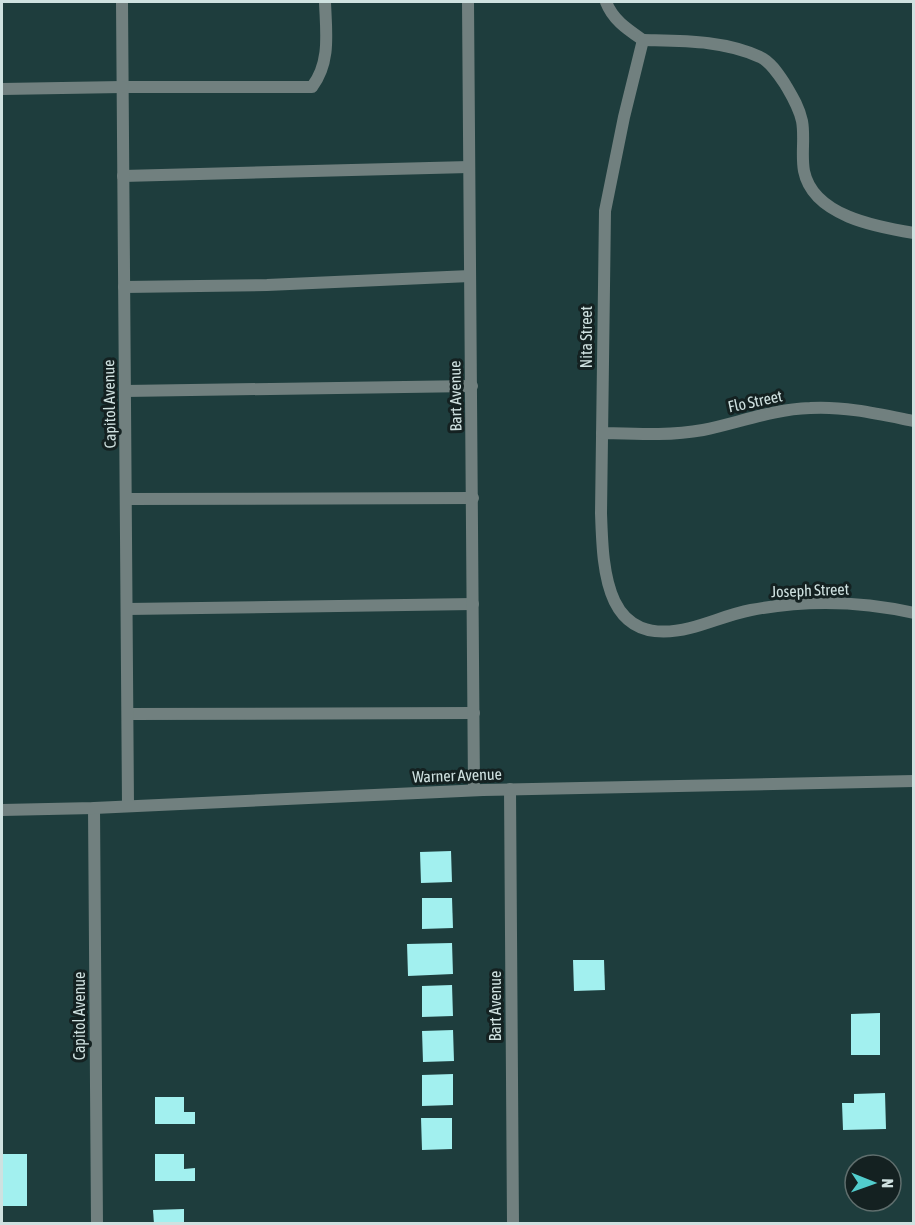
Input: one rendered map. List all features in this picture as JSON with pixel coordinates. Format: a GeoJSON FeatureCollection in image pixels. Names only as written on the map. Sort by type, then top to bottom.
{"type":"FeatureCollection","features":[{"type":"Feature","properties":{"kind":"street","name":"Capitol Avenue"},"geometry":{"type":"LineString","coordinates":[[122,2],[128,806]]}},
{"type":"Feature","properties":{"kind":"street"},"geometry":{"type":"LineString","coordinates":[[2,89],[312,87],[320,77],[327,57],[325,2]]}},
{"type":"Feature","properties":{"kind":"street","name":"Bart Avenue"},"geometry":{"type":"LineString","coordinates":[[468,2],[474,790]]}},
{"type":"Feature","properties":{"kind":"street"},"geometry":{"type":"LineString","coordinates":[[606,2],[611,13],[624,27],[643,40],[696,42],[731,47],[763,58],[781,77],[796,102],[802,122],[804,172],[816,195],[851,218],[877,227],[914,233]]}},
{"type":"Feature","properties":{"kind":"street","name":"Nita Street"},"geometry":{"type":"LineString","coordinates":[[638,628],[619,610],[609,590],[603,562],[602,433],[605,211],[624,117],[643,40]]}},
{"type":"Feature","properties":{"kind":"street"},"geometry":{"type":"LineString","coordinates":[[123,176],[469,167]]}},
{"type":"Feature","properties":{"kind":"street"},"geometry":{"type":"LineString","coordinates":[[124,287],[267,285],[470,276]]}},
{"type":"Feature","properties":{"kind":"street"},"geometry":{"type":"LineString","coordinates":[[125,391],[472,386]]}},
{"type":"Feature","properties":{"kind":"street","name":"Flo Street"},"geometry":{"type":"LineString","coordinates":[[602,433],[670,434],[702,430],[776,412],[808,408],[845,408],[914,421]]}},
{"type":"Feature","properties":{"kind":"street"},"geometry":{"type":"LineString","coordinates":[[126,500],[472,498]]}},
{"type":"Feature","properties":{"kind":"street"},"geometry":{"type":"LineString","coordinates":[[127,609],[473,604]]}},
{"type":"Feature","properties":{"kind":"street","name":"Joseph Street"},"geometry":{"type":"LineString","coordinates":[[638,628],[664,631],[688,629],[748,611],[785,604],[880,606],[914,613]]}},
{"type":"Feature","properties":{"kind":"street"},"geometry":{"type":"LineString","coordinates":[[128,714],[474,713]]}},
{"type":"Feature","properties":{"kind":"street","name":"Warner Avenue"},"geometry":{"type":"LineString","coordinates":[[2,810],[94,808],[474,790],[914,781]]}},
{"type":"Feature","properties":{"kind":"street","name":"Bart Avenue"},"geometry":{"type":"LineString","coordinates":[[510,789],[513,1224]]}},
{"type":"Feature","properties":{"kind":"street","name":"Capitol Avenue"},"geometry":{"type":"LineString","coordinates":[[94,808],[97,1224]]}},
{"type":"Feature","properties":{"kind":"building"},"geometry":{"type":"Polygon","coordinates":[[[451,851],[452,882],[421,883],[420,852],[451,851]]]}},
{"type":"Feature","properties":{"kind":"building"},"geometry":{"type":"Polygon","coordinates":[[[422,898],[452,898],[453,928],[422,929],[422,898]]]}},
{"type":"Feature","properties":{"kind":"building"},"geometry":{"type":"Polygon","coordinates":[[[452,943],[453,974],[408,976],[407,944],[452,943]]]}},
{"type":"Feature","properties":{"kind":"building"},"geometry":{"type":"Polygon","coordinates":[[[573,960],[604,960],[605,990],[574,991],[573,960]]]}},
{"type":"Feature","properties":{"kind":"building"},"geometry":{"type":"Polygon","coordinates":[[[452,985],[453,1016],[422,1017],[422,986],[452,985]]]}},
{"type":"Feature","properties":{"kind":"building"},"geometry":{"type":"Polygon","coordinates":[[[880,1013],[880,1055],[851,1055],[851,1014],[880,1013]]]}},
{"type":"Feature","properties":{"kind":"building"},"geometry":{"type":"Polygon","coordinates":[[[453,1030],[454,1061],[423,1062],[422,1031],[453,1030]]]}},
{"type":"Feature","properties":{"kind":"building"},"geometry":{"type":"Polygon","coordinates":[[[453,1074],[453,1105],[422,1106],[422,1075],[453,1074]]]}},
{"type":"Feature","properties":{"kind":"building"},"geometry":{"type":"Polygon","coordinates":[[[885,1093],[886,1129],[843,1130],[842,1103],[854,1103],[854,1094],[885,1093]]]}},
{"type":"Feature","properties":{"kind":"building"},"geometry":{"type":"Polygon","coordinates":[[[155,1097],[184,1097],[184,1112],[195,1112],[195,1124],[155,1124],[155,1097]]]}},
{"type":"Feature","properties":{"kind":"building"},"geometry":{"type":"Polygon","coordinates":[[[421,1118],[452,1118],[452,1149],[422,1150],[421,1118]]]}},
{"type":"Feature","properties":{"kind":"building"},"geometry":{"type":"Polygon","coordinates":[[[2,1154],[27,1154],[27,1206],[2,1206],[2,1154]]]}},
{"type":"Feature","properties":{"kind":"building"},"geometry":{"type":"Polygon","coordinates":[[[155,1154],[184,1154],[184,1169],[195,1168],[195,1181],[155,1181],[155,1154]]]}},
{"type":"Feature","properties":{"kind":"building"},"geometry":{"type":"Polygon","coordinates":[[[184,1209],[184,1224],[154,1224],[153,1210],[184,1209]]]}}]}
